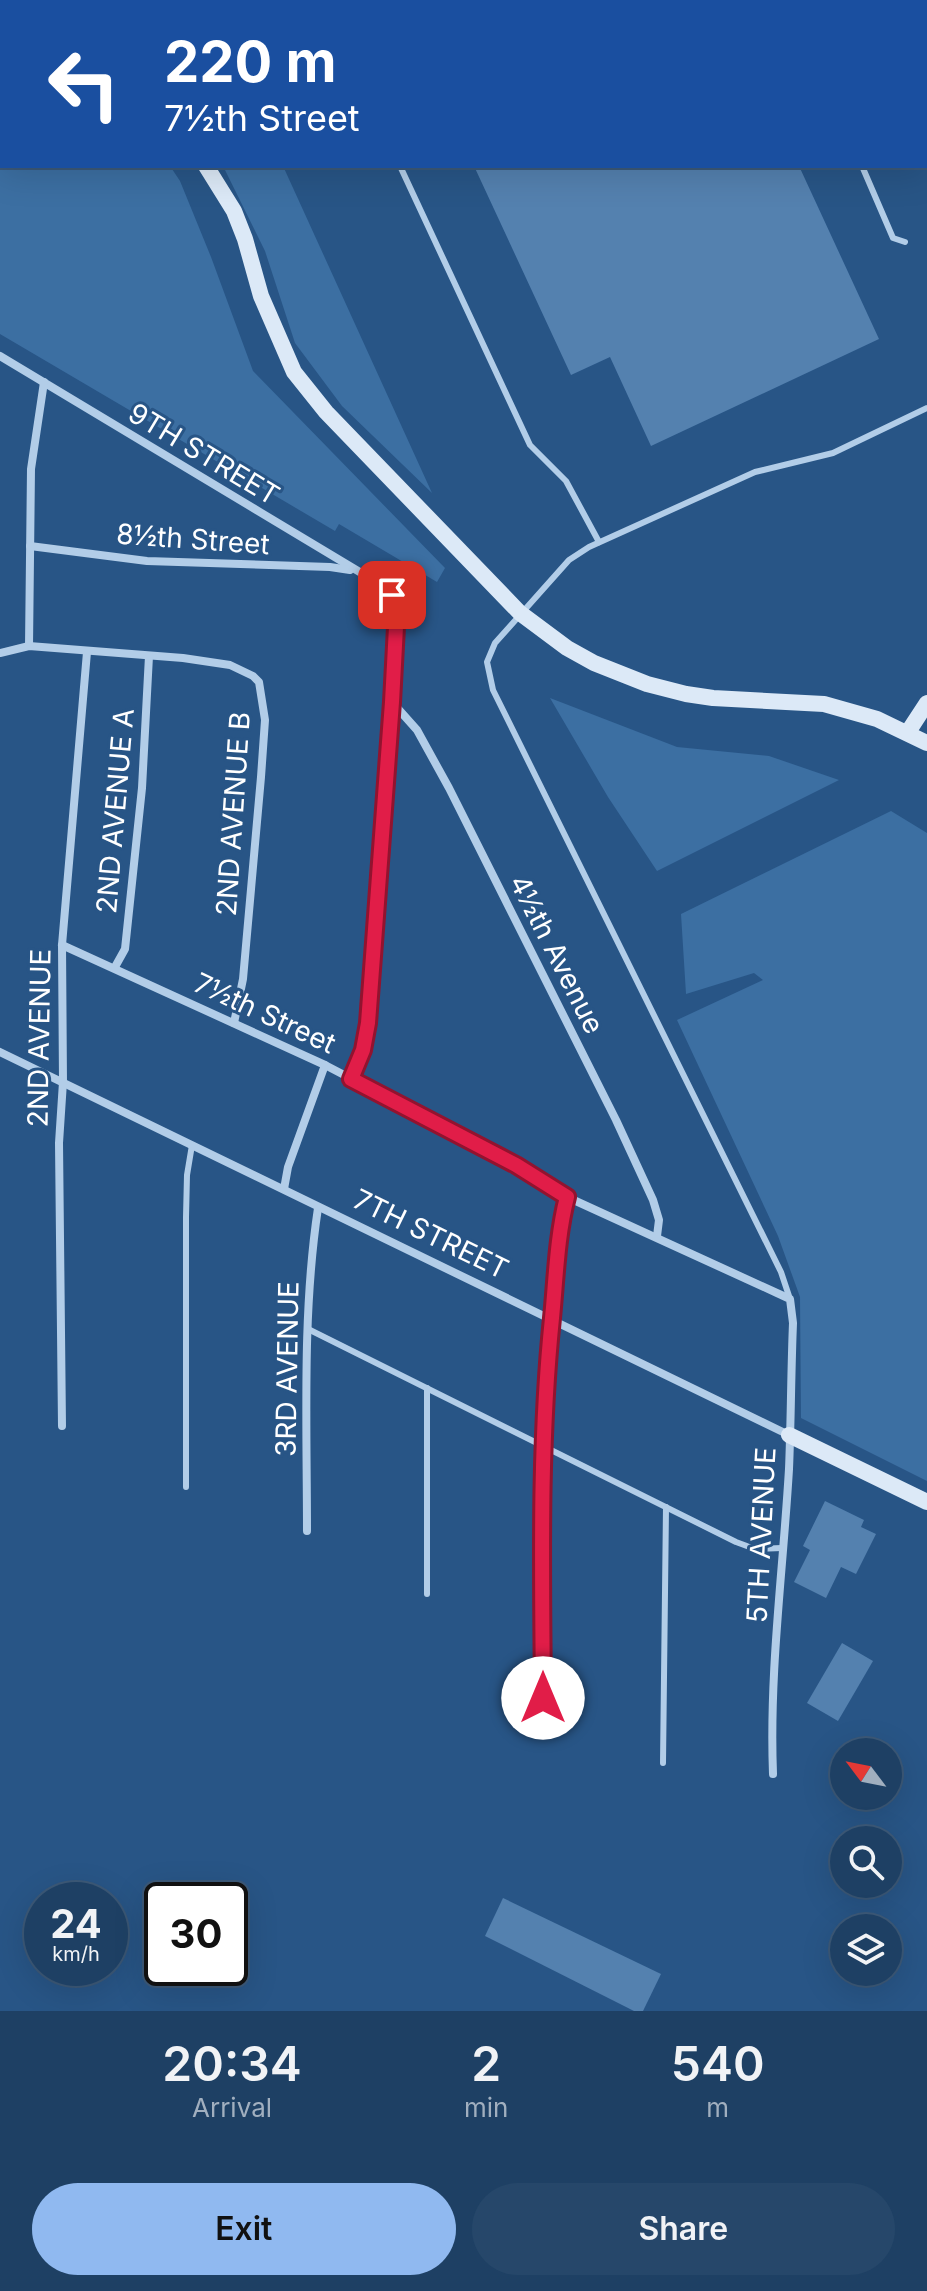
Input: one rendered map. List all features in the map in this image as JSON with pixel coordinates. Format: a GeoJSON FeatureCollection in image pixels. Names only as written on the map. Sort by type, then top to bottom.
{"type":"FeatureCollection","features":[{"type":"Feature","properties":{"kind":"street"},"geometry":{"type":"LineString","coordinates":[[207,168],[234,211],[261,296],[294,372],[326,412],[520,613],[567,648],[594,663],[647,684],[713,698],[824,704],[877,719],[927,743]]}},
{"type":"Feature","properties":{"kind":"street","name":"9TH STREET"},"geometry":{"type":"LineString","coordinates":[[0,356],[386,589],[397,608],[392,702]]}},
{"type":"Feature","properties":{"kind":"street"},"geometry":{"type":"LineString","coordinates":[[29,646],[31,469],[44,382]]}},
{"type":"Feature","properties":{"kind":"street","name":"8½th Street"},"geometry":{"type":"LineString","coordinates":[[30,546],[147,561],[330,567],[354,571]]}},
{"type":"Feature","properties":{"kind":"street","name":"2ND AVENUE B"},"geometry":{"type":"LineString","coordinates":[[0,653],[29,646],[149,656],[230,665],[253,676],[262,693],[265,720],[243,979],[234,1023]]}},
{"type":"Feature","properties":{"kind":"street","name":"2ND AVENUE"},"geometry":{"type":"LineString","coordinates":[[62,1426],[59,1143],[63,1082],[62,945],[87,652]]}},
{"type":"Feature","properties":{"kind":"street","name":"2ND AVENUE A"},"geometry":{"type":"LineString","coordinates":[[115,967],[125,949],[142,788],[149,656]]}},
{"type":"Feature","properties":{"kind":"street"},"geometry":{"type":"LineString","coordinates":[[351,1079],[363,1050],[368,1023],[392,702]]}},
{"type":"Feature","properties":{"kind":"street","name":"4½th Avenue"},"geometry":{"type":"LineString","coordinates":[[392,702],[417,730],[449,788],[609,1106],[653,1200],[659,1220],[657,1236]]}},
{"type":"Feature","properties":{"kind":"street"},"geometry":{"type":"LineString","coordinates":[[908,732],[927,703]]}},
{"type":"Feature","properties":{"kind":"street","name":"7½th Street"},"geometry":{"type":"LineString","coordinates":[[62,945],[325,1065],[516,1165],[567,1197],[790,1299]]}},
{"type":"Feature","properties":{"kind":"street","name":"7TH STREET"},"geometry":{"type":"LineString","coordinates":[[0,1052],[927,1502]]}},
{"type":"Feature","properties":{"kind":"street"},"geometry":{"type":"LineString","coordinates":[[284,1189],[288,1167],[325,1065]]}},
{"type":"Feature","properties":{"kind":"street"},"geometry":{"type":"LineString","coordinates":[[543,1698],[543,1446],[551,1320],[561,1220],[567,1197]]}},
{"type":"Feature","properties":{"kind":"street","name":"3RD AVENUE"},"geometry":{"type":"LineString","coordinates":[[307,1531],[308,1329],[312,1242],[318,1208]]}},
{"type":"Feature","properties":{"kind":"street","name":"5TH AVENUE"},"geometry":{"type":"LineString","coordinates":[[773,1774],[772,1734],[789,1435],[793,1323],[790,1299]]}},
{"type":"Feature","properties":{"kind":"lane"},"geometry":{"type":"LineString","coordinates":[[401,168],[530,445],[566,481],[599,542]]}},
{"type":"Feature","properties":{"kind":"lane"},"geometry":{"type":"LineString","coordinates":[[863,168],[893,238],[905,242]]}},
{"type":"Feature","properties":{"kind":"lane"},"geometry":{"type":"LineString","coordinates":[[790,1299],[781,1272],[493,690],[487,670],[490,654],[520,613],[569,560],[599,542],[755,472],[833,453],[927,408]]}},
{"type":"Feature","properties":{"kind":"lane"},"geometry":{"type":"LineString","coordinates":[[186,1487],[186,1217],[187,1175],[192,1145]]}},
{"type":"Feature","properties":{"kind":"lane"},"geometry":{"type":"LineString","coordinates":[[308,1329],[755,1549],[782,1548]]}},
{"type":"Feature","properties":{"kind":"lane"},"geometry":{"type":"LineString","coordinates":[[427,1388],[427,1594]]}},
{"type":"Feature","properties":{"kind":"lane"},"geometry":{"type":"LineString","coordinates":[[663,1763],[666,1507]]}},
{"type":"Feature","properties":{"kind":"shaded area"},"geometry":{"type":"Polygon","coordinates":[[[0,168],[171,168],[180,181],[211,257],[253,371],[445,568],[437,582],[339,524],[335,531],[0,334],[0,168]]]}},
{"type":"Feature","properties":{"kind":"shaded area"},"geometry":{"type":"Polygon","coordinates":[[[224,168],[284,168],[432,493],[342,406],[295,343],[265,251],[224,168]]]}},
{"type":"Feature","properties":{"kind":"shaded area"},"geometry":{"type":"Polygon","coordinates":[[[550,698],[677,747],[769,756],[839,780],[657,871],[608,797],[550,698]]]}},
{"type":"Feature","properties":{"kind":"shaded area"},"geometry":{"type":"Polygon","coordinates":[[[891,811],[927,833],[927,1481],[801,1418],[800,1297],[778,1236],[677,1020],[763,980],[754,973],[686,994],[681,914],[891,811]]]}},
{"type":"Feature","properties":{"kind":"building"},"geometry":{"type":"Polygon","coordinates":[[[475,168],[800,168],[879,339],[651,446],[610,357],[571,375],[475,168]]]}},
{"type":"Feature","properties":{"kind":"building"},"geometry":{"type":"Polygon","coordinates":[[[825,1501],[864,1520],[861,1527],[876,1534],[856,1574],[841,1567],[826,1598],[794,1582],[810,1550],[803,1546],[825,1501]]]}},
{"type":"Feature","properties":{"kind":"building"},"geometry":{"type":"Polygon","coordinates":[[[842,1643],[873,1661],[838,1721],[807,1703],[842,1643]]]}},
{"type":"Feature","properties":{"kind":"building"},"geometry":{"type":"Polygon","coordinates":[[[503,1898],[661,1974],[643,2011],[634,2011],[485,1936],[503,1898]]]}},
{"type":"Feature","properties":{"kind":"route"},"geometry":{"type":"LineString","coordinates":[[392,595],[397,608],[392,702],[368,1023],[363,1050],[351,1079],[516,1165],[567,1197],[561,1220],[543,1446],[543,1698]]}}]}
